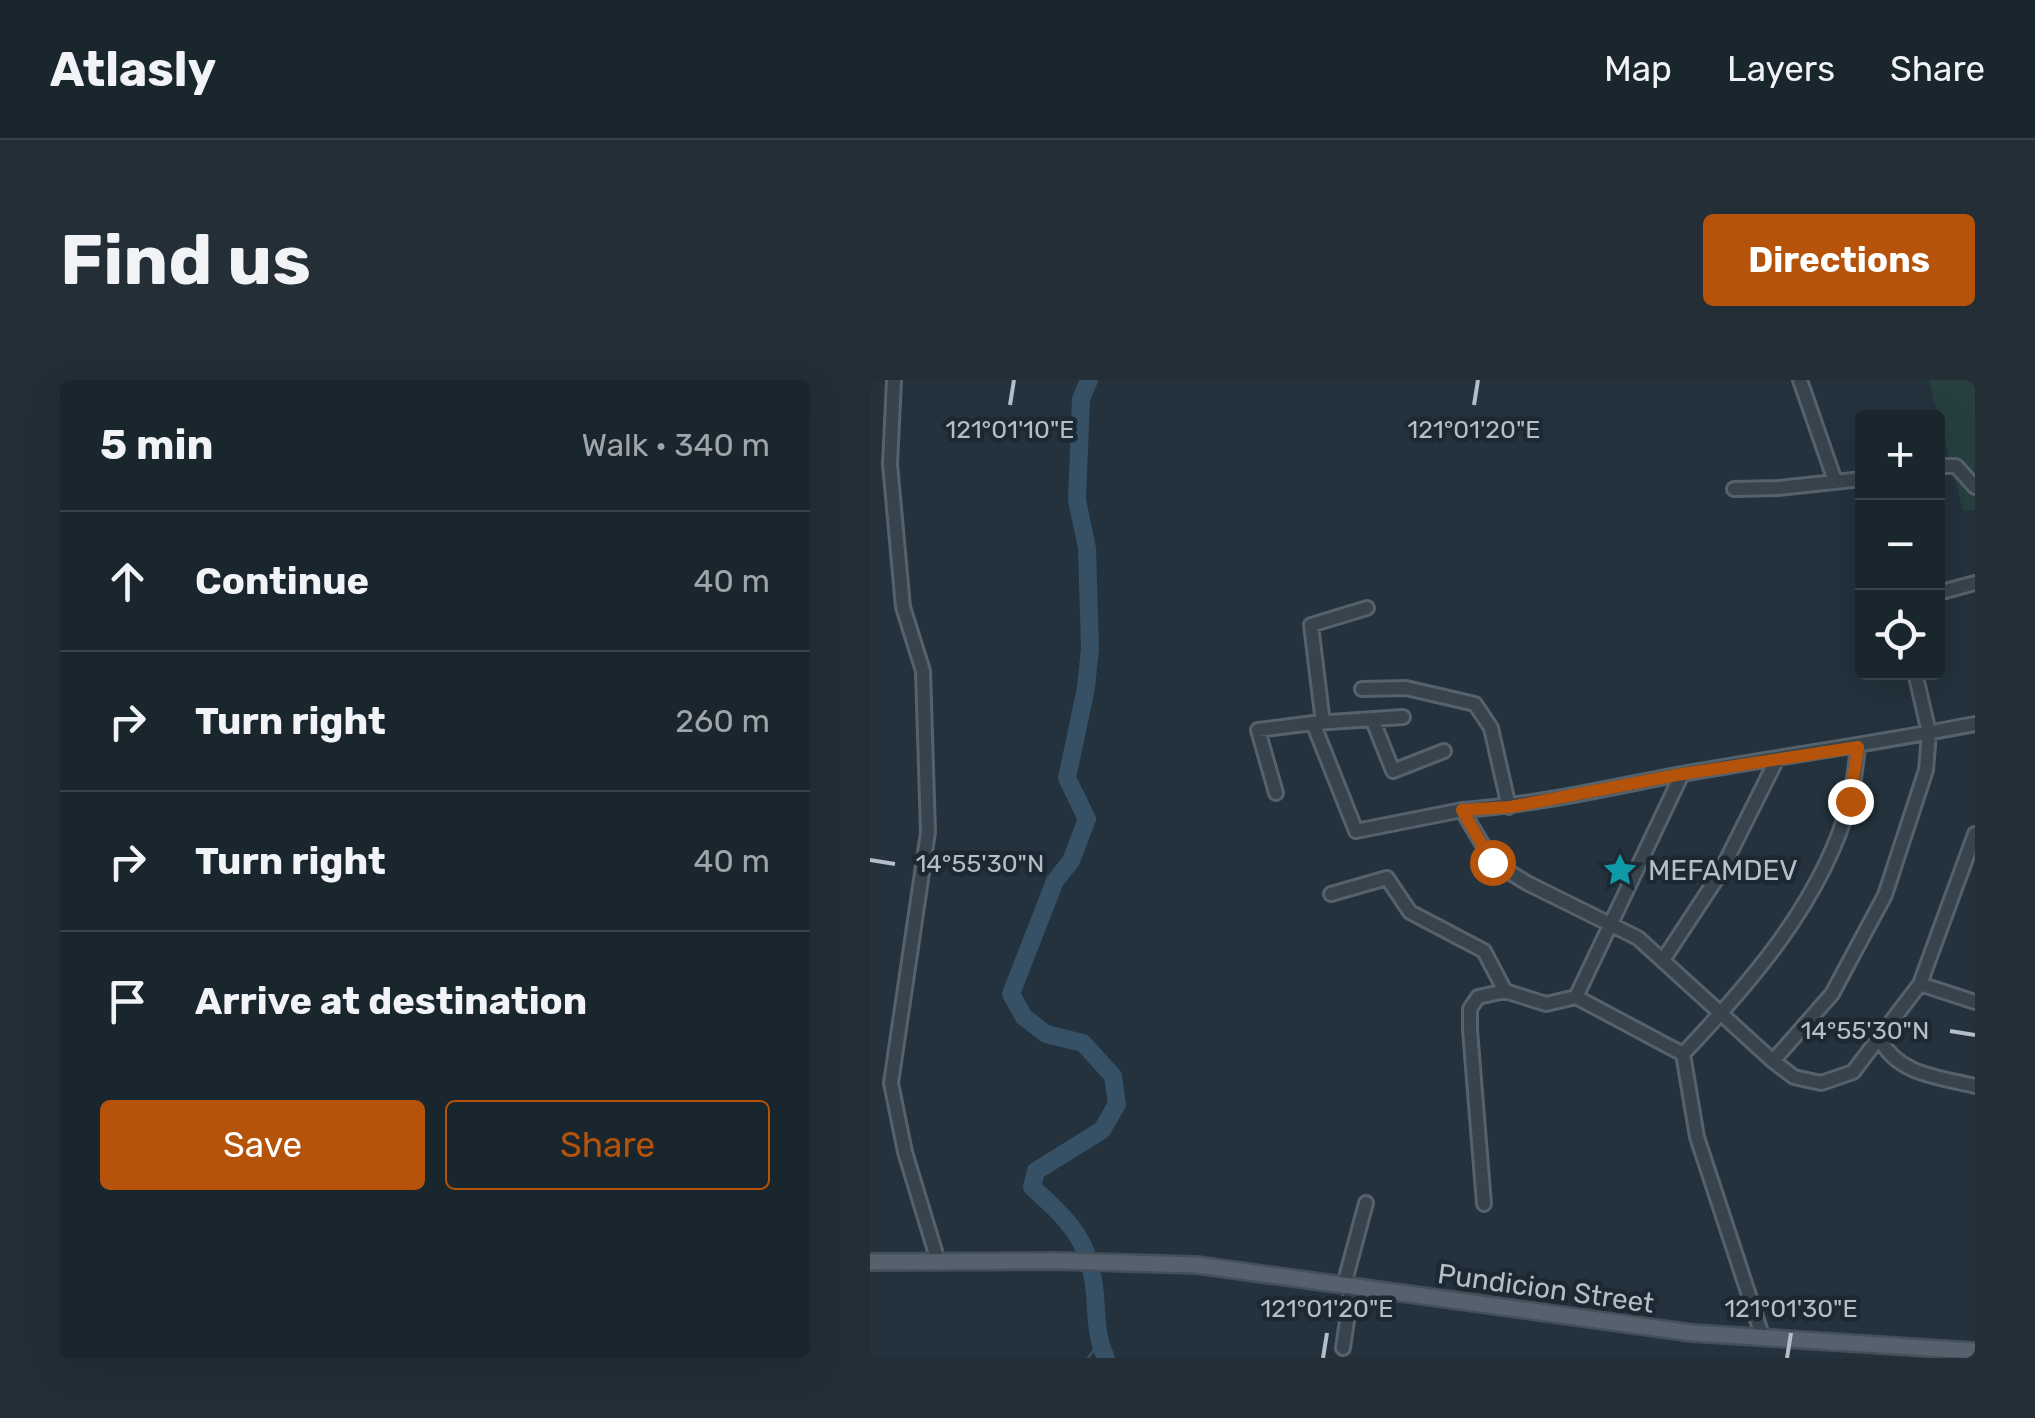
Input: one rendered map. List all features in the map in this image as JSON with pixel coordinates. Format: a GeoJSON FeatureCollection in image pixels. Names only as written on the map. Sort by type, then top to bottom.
{"type":"FeatureCollection","features":[{"type":"Feature","properties":{"kind":"main road","name":"Pundicion Street"},"geometry":{"type":"LineString","coordinates":[[870,1262],[1057,1261],[1236,1269],[1692,1334],[1975,1351]]}},
{"type":"Feature","properties":{"kind":"street"},"geometry":{"type":"LineString","coordinates":[[894,380],[890,464],[903,607],[924,671],[928,832],[891,1083],[905,1152],[938,1262]]}},
{"type":"Feature","properties":{"kind":"street"},"geometry":{"type":"LineString","coordinates":[[1800,380],[1835,482]]}},
{"type":"Feature","properties":{"kind":"street"},"geometry":{"type":"LineString","coordinates":[[1945,466],[1956,466],[1975,487]]}},
{"type":"Feature","properties":{"kind":"street"},"geometry":{"type":"LineString","coordinates":[[1734,489],[1855,480]]}},
{"type":"Feature","properties":{"kind":"street"},"geometry":{"type":"LineString","coordinates":[[1945,591],[1975,584]]}},
{"type":"Feature","properties":{"kind":"street"},"geometry":{"type":"LineString","coordinates":[[1368,608],[1311,625],[1318,723],[1356,832],[1462,810],[1510,807],[1975,724]]}},
{"type":"Feature","properties":{"kind":"street"},"geometry":{"type":"LineString","coordinates":[[1773,1061],[1832,994],[1885,896],[1926,770],[1929,733],[1918,680]]}},
{"type":"Feature","properties":{"kind":"street"},"geometry":{"type":"LineString","coordinates":[[1362,689],[1406,688],[1474,704],[1491,728],[1510,807]]}},
{"type":"Feature","properties":{"kind":"street"},"geometry":{"type":"LineString","coordinates":[[1276,793],[1258,730],[1403,717]]}},
{"type":"Feature","properties":{"kind":"street"},"geometry":{"type":"LineString","coordinates":[[1373,721],[1393,771],[1444,750]]}},
{"type":"Feature","properties":{"kind":"street"},"geometry":{"type":"LineString","coordinates":[[1682,1054],[1763,965],[1820,874],[1850,801],[1858,747]]}},
{"type":"Feature","properties":{"kind":"street"},"geometry":{"type":"LineString","coordinates":[[1663,960],[1719,875],[1777,759]]}},
{"type":"Feature","properties":{"kind":"street"},"geometry":{"type":"LineString","coordinates":[[1576,996],[1682,774]]}},
{"type":"Feature","properties":{"kind":"street"},"geometry":{"type":"LineString","coordinates":[[1462,810],[1492,862],[1638,938],[1773,1061],[1794,1077],[1821,1083],[1854,1072],[1920,984],[1975,834]]}},
{"type":"Feature","properties":{"kind":"street"},"geometry":{"type":"LineString","coordinates":[[1330,894],[1386,878],[1410,912],[1484,952],[1505,991]]}},
{"type":"Feature","properties":{"kind":"street"},"geometry":{"type":"LineString","coordinates":[[1920,984],[1975,1002]]}},
{"type":"Feature","properties":{"kind":"street"},"geometry":{"type":"LineString","coordinates":[[1484,1204],[1470,1009],[1478,997],[1505,991],[1546,1004],[1576,996],[1682,1054]]}},
{"type":"Feature","properties":{"kind":"street"},"geometry":{"type":"LineString","coordinates":[[1880,1039],[1890,1058],[1912,1070],[1975,1086]]}},
{"type":"Feature","properties":{"kind":"street"},"geometry":{"type":"LineString","coordinates":[[1682,1054],[1698,1137],[1763,1338]]}},
{"type":"Feature","properties":{"kind":"street"},"geometry":{"type":"LineString","coordinates":[[1343,1348],[1348,1286],[1366,1203]]}},
{"type":"Feature","properties":{"kind":"green space"},"geometry":{"type":"Polygon","coordinates":[[[1929,380],[1975,380],[1975,510],[1963,511],[1945,442],[1945,410],[1937,410],[1929,380]]]}},
{"type":"Feature","properties":{"kind":"waterway"},"geometry":{"type":"LineString","coordinates":[[1089,380],[1081,399],[1077,500],[1087,548],[1090,648],[1086,688],[1067,778],[1087,819],[1071,861],[1055,881],[1011,994],[1024,1017],[1046,1034],[1083,1043],[1113,1076],[1117,1104],[1102,1130],[1036,1171],[1032,1187],[1068,1222],[1083,1246],[1093,1276],[1099,1335],[1106,1358]]}},
{"type":"Feature","properties":{"kind":"waterway"},"geometry":{"type":"LineString","coordinates":[[1088,1358],[1099,1343]]}},
{"type":"Feature","properties":{"kind":"place","name":"MEFAMDEV"},"geometry":{"type":"Point","coordinates":[1620,870]}},
{"type":"Feature","properties":{"kind":"route"},"geometry":{"type":"LineString","coordinates":[[1492,862],[1462,810],[1510,807],[1531,800],[1858,747],[1850,801]]}}]}
